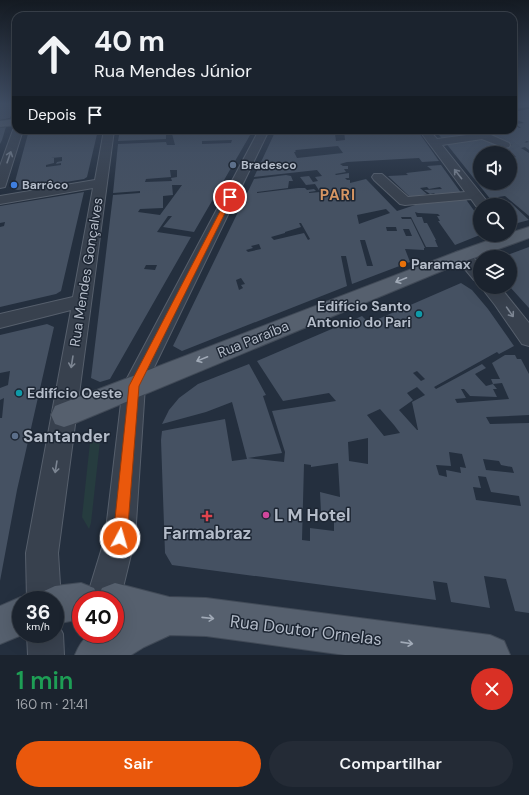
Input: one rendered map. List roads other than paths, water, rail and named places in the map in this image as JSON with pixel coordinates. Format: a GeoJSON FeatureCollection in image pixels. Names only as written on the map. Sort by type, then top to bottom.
{"type":"FeatureCollection","features":[{"type":"Feature","properties":{"kind":"main road","name":"Rua Paraíba"},"geometry":{"type":"LineString","coordinates":[[517,235],[529,232]]}},
{"type":"Feature","properties":{"kind":"main road","name":"Rua Paraíba"},"geometry":{"type":"LineString","coordinates":[[64,415],[494,242]]}},
{"type":"Feature","properties":{"kind":"main road","name":"Rua Doutor Ornelas"},"geometry":{"type":"LineString","coordinates":[[124,605],[169,616],[213,618],[490,655]]}},
{"type":"Feature","properties":{"kind":"main road","name":"Rua Doutor Ornelas"},"geometry":{"type":"LineString","coordinates":[[95,655],[130,633],[169,616]]}},
{"type":"Feature","properties":{"kind":"main road"},"geometry":{"type":"LineString","coordinates":[[0,625],[12,620]]}},
{"type":"Feature","properties":{"kind":"street"},"geometry":{"type":"LineString","coordinates":[[0,184],[17,134]]}},
{"type":"Feature","properties":{"kind":"street","name":"Rua Mendes Gonçalves"},"geometry":{"type":"LineString","coordinates":[[44,591],[42,553],[108,134]]}},
{"type":"Feature","properties":{"kind":"street"},"geometry":{"type":"LineString","coordinates":[[104,591],[120,538],[134,386],[262,134]]}},
{"type":"Feature","properties":{"kind":"street"},"geometry":{"type":"LineString","coordinates":[[427,134],[476,198]]}},
{"type":"Feature","properties":{"kind":"street"},"geometry":{"type":"LineString","coordinates":[[434,143],[482,136],[505,145]]}},
{"type":"Feature","properties":{"kind":"street"},"geometry":{"type":"LineString","coordinates":[[378,177],[405,201],[473,200]]}},
{"type":"Feature","properties":{"kind":"street"},"geometry":{"type":"LineString","coordinates":[[0,200],[100,183]]}},
{"type":"Feature","properties":{"kind":"street"},"geometry":{"type":"LineString","coordinates":[[462,256],[473,268]]}},
{"type":"Feature","properties":{"kind":"street"},"geometry":{"type":"LineString","coordinates":[[496,294],[529,338]]}},
{"type":"Feature","properties":{"kind":"street"},"geometry":{"type":"LineString","coordinates":[[0,321],[82,302]]}},
{"type":"Feature","properties":{"kind":"street"},"geometry":{"type":"LineString","coordinates":[[45,643],[46,655]]}},
{"type":"Feature","properties":{"kind":"street"},"geometry":{"type":"LineString","coordinates":[[87,655],[90,643]]}},
{"type":"Feature","properties":{"kind":"place","name":"Bradesco"},"geometry":{"type":"Point","coordinates":[233,165]}},
{"type":"Feature","properties":{"kind":"place","name":"Barrôco"},"geometry":{"type":"Point","coordinates":[14,185]}},
{"type":"Feature","properties":{"kind":"place","name":"Paramax"},"geometry":{"type":"Point","coordinates":[403,264]}},
{"type":"Feature","properties":{"kind":"place","name":"Edifício Santo Antonio do Pari"},"geometry":{"type":"Point","coordinates":[419,314]}},
{"type":"Feature","properties":{"kind":"place","name":"Edifício Oeste"},"geometry":{"type":"Point","coordinates":[19,393]}},
{"type":"Feature","properties":{"kind":"place","name":"Santander"},"geometry":{"type":"Point","coordinates":[15,436]}},
{"type":"Feature","properties":{"kind":"place","name":"L M Hotel"},"geometry":{"type":"Point","coordinates":[266,515]}},
{"type":"Feature","properties":{"kind":"place","name":"Farmabraz"},"geometry":{"type":"Point","coordinates":[207,516]}},
{"type":"Feature","properties":{"kind":"district","name":"PARI"},"geometry":{"type":"Point","coordinates":[338,195]}}]}
